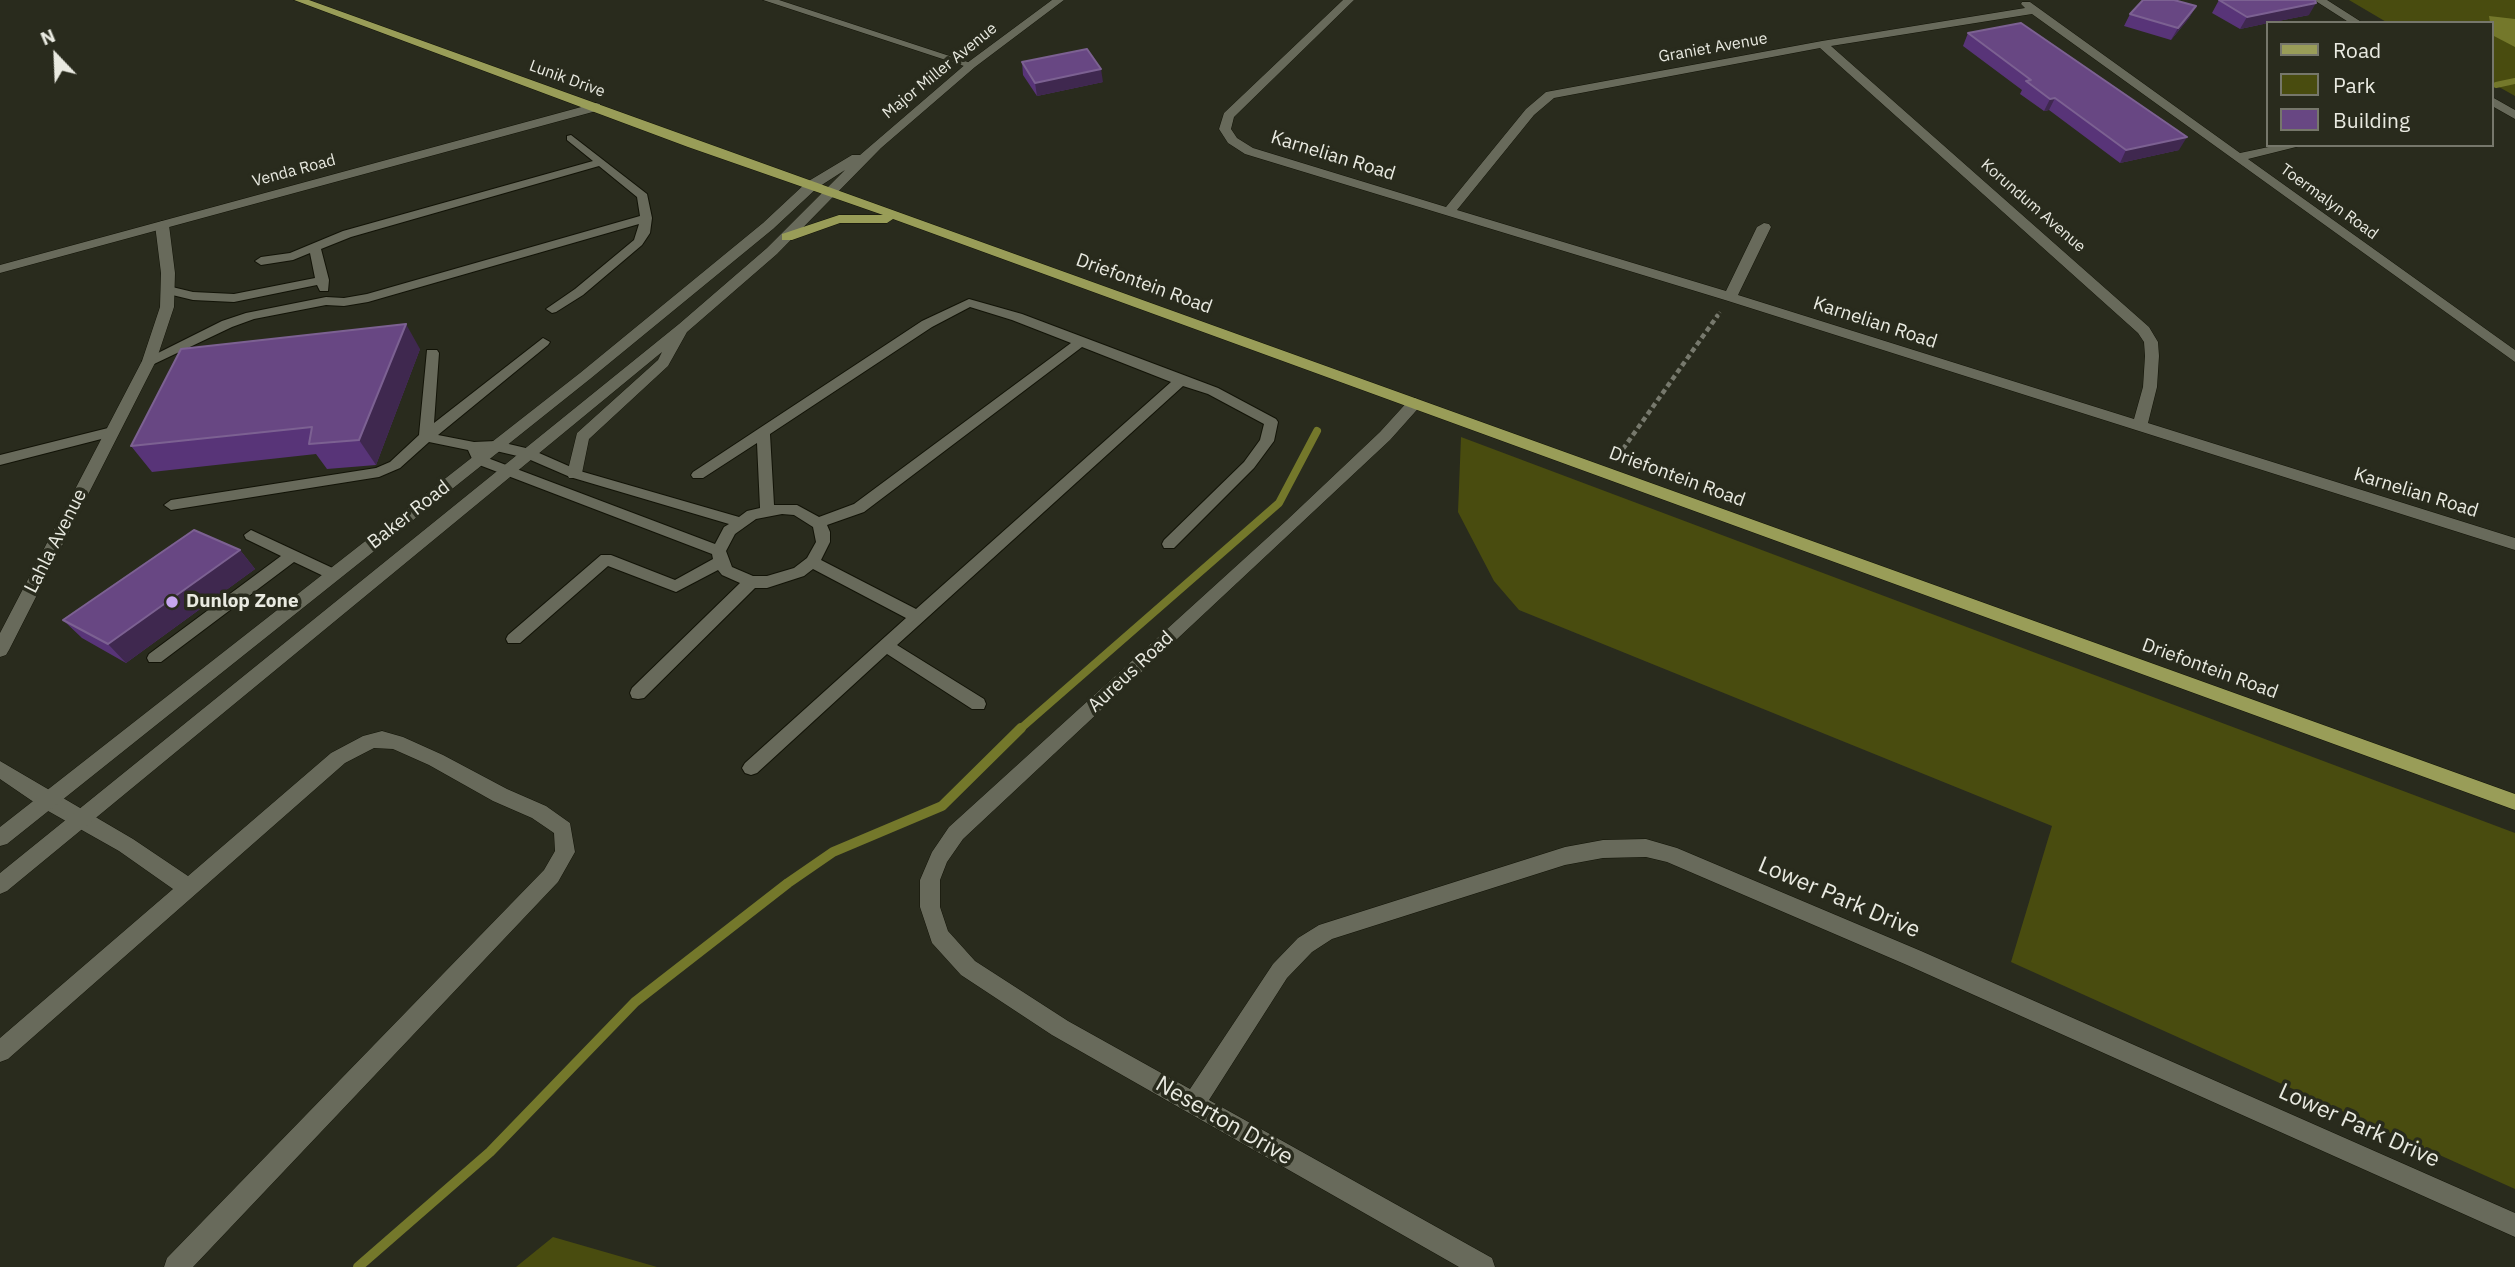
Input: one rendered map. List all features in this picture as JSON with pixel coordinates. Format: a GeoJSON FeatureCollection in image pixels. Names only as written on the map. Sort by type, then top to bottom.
{"type":"FeatureCollection","features":[{"type":"Feature","properties":{"kind":"main road","name":"Lunik Drive"},"geometry":{"type":"LineString","coordinates":[[299,0],[692,144],[823,189]]}},
{"type":"Feature","properties":{"kind":"main road","name":"Driefontein Road"},"geometry":{"type":"LineString","coordinates":[[823,189],[2515,802]]}},
{"type":"Feature","properties":{"kind":"main road"},"geometry":{"type":"LineString","coordinates":[[787,237],[839,219],[901,219]]}},
{"type":"Feature","properties":{"kind":"street","name":"Major Miller Avenue"},"geometry":{"type":"LineString","coordinates":[[823,189],[971,65],[1059,0]]}},
{"type":"Feature","properties":{"kind":"street","name":"Karnelian Road"},"geometry":{"type":"LineString","coordinates":[[1349,0],[1228,116],[1225,122],[1227,135],[1249,151],[1730,297],[2515,544]]}},
{"type":"Feature","properties":{"kind":"street","name":"Toermalyn Road"},"geometry":{"type":"LineString","coordinates":[[2021,0],[2515,357]]}},
{"type":"Feature","properties":{"kind":"street"},"geometry":{"type":"LineString","coordinates":[[2319,0],[2355,21]]}},
{"type":"Feature","properties":{"kind":"street"},"geometry":{"type":"LineString","coordinates":[[774,1],[971,65]]}},
{"type":"Feature","properties":{"kind":"street","name":"Graniet Avenue"},"geometry":{"type":"LineString","coordinates":[[1448,211],[1530,112],[1550,94],[1822,44],[2034,10]]}},
{"type":"Feature","properties":{"kind":"street","name":"Korundum Avenue"},"geometry":{"type":"LineString","coordinates":[[1822,44],[2144,330],[2151,342],[2152,356],[2150,387],[2139,426]]}},
{"type":"Feature","properties":{"kind":"street"},"geometry":{"type":"LineString","coordinates":[[2494,104],[2515,115]]}},
{"type":"Feature","properties":{"kind":"street","name":"Venda Road"},"geometry":{"type":"LineString","coordinates":[[0,269],[596,107]]}},
{"type":"Feature","properties":{"kind":"street","name":"Major Miller Avenue"},"geometry":{"type":"LineString","coordinates":[[823,189],[877,145]]}},
{"type":"Feature","properties":{"kind":"street"},"geometry":{"type":"LineString","coordinates":[[2238,158],[2289,147]]}},
{"type":"Feature","properties":{"kind":"street","name":"Baker Road"},"geometry":{"type":"LineString","coordinates":[[0,885],[684,327],[787,237],[823,189]]}},
{"type":"Feature","properties":{"kind":"street","name":"Baker Road"},"geometry":{"type":"LineString","coordinates":[[0,838],[334,575],[476,453],[496,446],[692,289],[823,189]]}},
{"type":"Feature","properties":{"kind":"street","name":"Lahla Avenue"},"geometry":{"type":"LineString","coordinates":[[0,650],[149,361],[167,307],[162,225]]}},
{"type":"Feature","properties":{"kind":"street"},"geometry":{"type":"LineString","coordinates":[[1730,297],[1764,227]]}},
{"type":"Feature","properties":{"kind":"street"},"geometry":{"type":"LineString","coordinates":[[575,474],[582,437],[663,363],[684,327]]}},
{"type":"Feature","properties":{"kind":"street","name":"Aureus Road"},"geometry":{"type":"LineString","coordinates":[[968,968],[939,936],[930,907],[930,880],[939,858],[956,833],[1293,524],[1385,436],[1415,403]]}},
{"type":"Feature","properties":{"kind":"street"},"geometry":{"type":"LineString","coordinates":[[0,1052],[338,758],[362,744],[382,739],[396,742],[539,812],[563,829],[565,837],[562,861],[529,901],[176,1267]]}},
{"type":"Feature","properties":{"kind":"street"},"geometry":{"type":"LineString","coordinates":[[0,769],[48,801],[126,845],[187,887]]}},
{"type":"Feature","properties":{"kind":"street","name":"Lower Park Drive"},"geometry":{"type":"LineString","coordinates":[[1193,1104],[1280,971],[1305,945],[1326,932],[1565,856],[1603,849],[1646,848],[1670,854],[1914,958],[2515,1225]]}},
{"type":"Feature","properties":{"kind":"street","name":"Neserton Drive"},"geometry":{"type":"LineString","coordinates":[[968,968],[1060,1028],[1483,1267]]}},
{"type":"Feature","properties":{"kind":"lane"},"geometry":{"type":"LineString","coordinates":[[552,309],[579,292],[645,233],[643,196],[571,138]]}},
{"type":"Feature","properties":{"kind":"lane"},"geometry":{"type":"LineString","coordinates":[[261,261],[293,256],[347,234],[602,162]]}},
{"type":"Feature","properties":{"kind":"lane"},"geometry":{"type":"LineString","coordinates":[[149,361],[227,324],[326,300],[344,302],[368,298],[646,218]]}},
{"type":"Feature","properties":{"kind":"lane"},"geometry":{"type":"LineString","coordinates":[[315,248],[326,300]]}},
{"type":"Feature","properties":{"kind":"lane"},"geometry":{"type":"LineString","coordinates":[[168,290],[192,296],[234,298],[323,279]]}},
{"type":"Feature","properties":{"kind":"lane"},"geometry":{"type":"LineString","coordinates":[[698,475],[927,324],[969,303],[1017,317],[1213,391],[1271,422],[1267,442],[1249,465],[1169,544]]}},
{"type":"Feature","properties":{"kind":"lane"},"geometry":{"type":"LineString","coordinates":[[171,505],[379,472],[395,465],[543,342]]}},
{"type":"Feature","properties":{"kind":"lane"},"geometry":{"type":"LineString","coordinates":[[818,523],[859,508],[1080,342]]}},
{"type":"Feature","properties":{"kind":"lane"},"geometry":{"type":"LineString","coordinates":[[426,437],[432,353]]}},
{"type":"Feature","properties":{"kind":"lane"},"geometry":{"type":"LineString","coordinates":[[751,768],[1181,381]]}},
{"type":"Feature","properties":{"kind":"lane"},"geometry":{"type":"LineString","coordinates":[[0,460],[112,432]]}},
{"type":"Feature","properties":{"kind":"lane"},"geometry":{"type":"LineString","coordinates":[[763,432],[767,510]]}},
{"type":"Feature","properties":{"kind":"lane"},"geometry":{"type":"LineString","coordinates":[[426,437],[476,453],[510,470],[720,557]]}},
{"type":"Feature","properties":{"kind":"lane"},"geometry":{"type":"LineString","coordinates":[[496,446],[530,454],[575,474],[740,522]]}},
{"type":"Feature","properties":{"kind":"lane"},"geometry":{"type":"LineString","coordinates":[[767,510],[797,510],[818,523],[823,531],[824,542],[812,562],[784,579],[751,582],[727,571],[720,557],[722,541],[740,522],[767,510]]}},
{"type":"Feature","properties":{"kind":"lane"},"geometry":{"type":"LineString","coordinates":[[251,535],[334,575]]}},
{"type":"Feature","properties":{"kind":"lane"},"geometry":{"type":"LineString","coordinates":[[155,658],[293,555]]}},
{"type":"Feature","properties":{"kind":"lane"},"geometry":{"type":"LineString","coordinates":[[514,639],[606,559],[676,586],[720,557]]}},
{"type":"Feature","properties":{"kind":"lane"},"geometry":{"type":"LineString","coordinates":[[812,562],[917,617]]}},
{"type":"Feature","properties":{"kind":"lane"},"geometry":{"type":"LineString","coordinates":[[638,693],[751,582]]}},
{"type":"Feature","properties":{"kind":"lane"},"geometry":{"type":"LineString","coordinates":[[886,646],[978,704]]}},
{"type":"Feature","properties":{"kind":"path"},"geometry":{"type":"LineString","coordinates":[[1606,473],[1730,297]]}},
{"type":"Feature","properties":{"kind":"green space"},"geometry":{"type":"Polygon","coordinates":[[[2349,0],[2515,0],[2515,96],[2494,84],[2494,21],[2385,21],[2349,0]]]}},
{"type":"Feature","properties":{"kind":"green space"},"geometry":{"type":"Polygon","coordinates":[[[1461,437],[2515,833],[2515,1189],[2011,962],[2052,826],[1519,610],[1494,581],[1458,512],[1461,437]]]}},
{"type":"Feature","properties":{"kind":"green space"},"geometry":{"type":"Polygon","coordinates":[[[553,1237],[657,1267],[516,1267],[553,1237]]]}},
{"type":"Feature","properties":{"kind":"shaded area"},"geometry":{"type":"Polygon","coordinates":[[[2489,16],[2515,19],[2515,47],[2494,36],[2494,21],[2490,21],[2489,16]]]}},
{"type":"Feature","properties":{"kind":"building"},"geometry":{"type":"Polygon","coordinates":[[[2143,0],[2174,0],[2196,6],[2178,28],[2130,14],[2143,0]]]}},
{"type":"Feature","properties":{"kind":"building"},"geometry":{"type":"Polygon","coordinates":[[[2219,0],[2315,0],[2316,3],[2247,17],[2219,0]]]}},
{"type":"Feature","properties":{"kind":"building"},"geometry":{"type":"Polygon","coordinates":[[[2021,23],[2187,137],[2126,150],[2055,98],[2050,99],[2026,81],[2031,80],[1968,33],[2021,23]]]}},
{"type":"Feature","properties":{"kind":"building"},"geometry":{"type":"Polygon","coordinates":[[[1087,49],[1101,69],[1035,83],[1022,62],[1087,49]]]}},
{"type":"Feature","properties":{"kind":"building"},"geometry":{"type":"Polygon","coordinates":[[[406,324],[359,440],[309,444],[312,427],[131,446],[181,349],[406,324]]]}},
{"type":"Feature","properties":{"kind":"building"},"geometry":{"type":"Polygon","coordinates":[[[194,530],[240,550],[108,644],[63,620],[194,530]]]}},
{"type":"Feature","properties":{"kind":"waterway"},"geometry":{"type":"LineString","coordinates":[[2496,85],[2515,81]]}},
{"type":"Feature","properties":{"kind":"waterway"},"geometry":{"type":"LineString","coordinates":[[1019,730],[1279,503],[1317,431]]}},
{"type":"Feature","properties":{"kind":"waterway"},"geometry":{"type":"LineString","coordinates":[[358,1267],[490,1152],[635,1002],[788,883],[833,852],[942,806],[1021,728]]}},
{"type":"Feature","properties":{"kind":"place","name":"Dunlop Zone"},"geometry":{"type":"Point","coordinates":[172,602]}}]}
